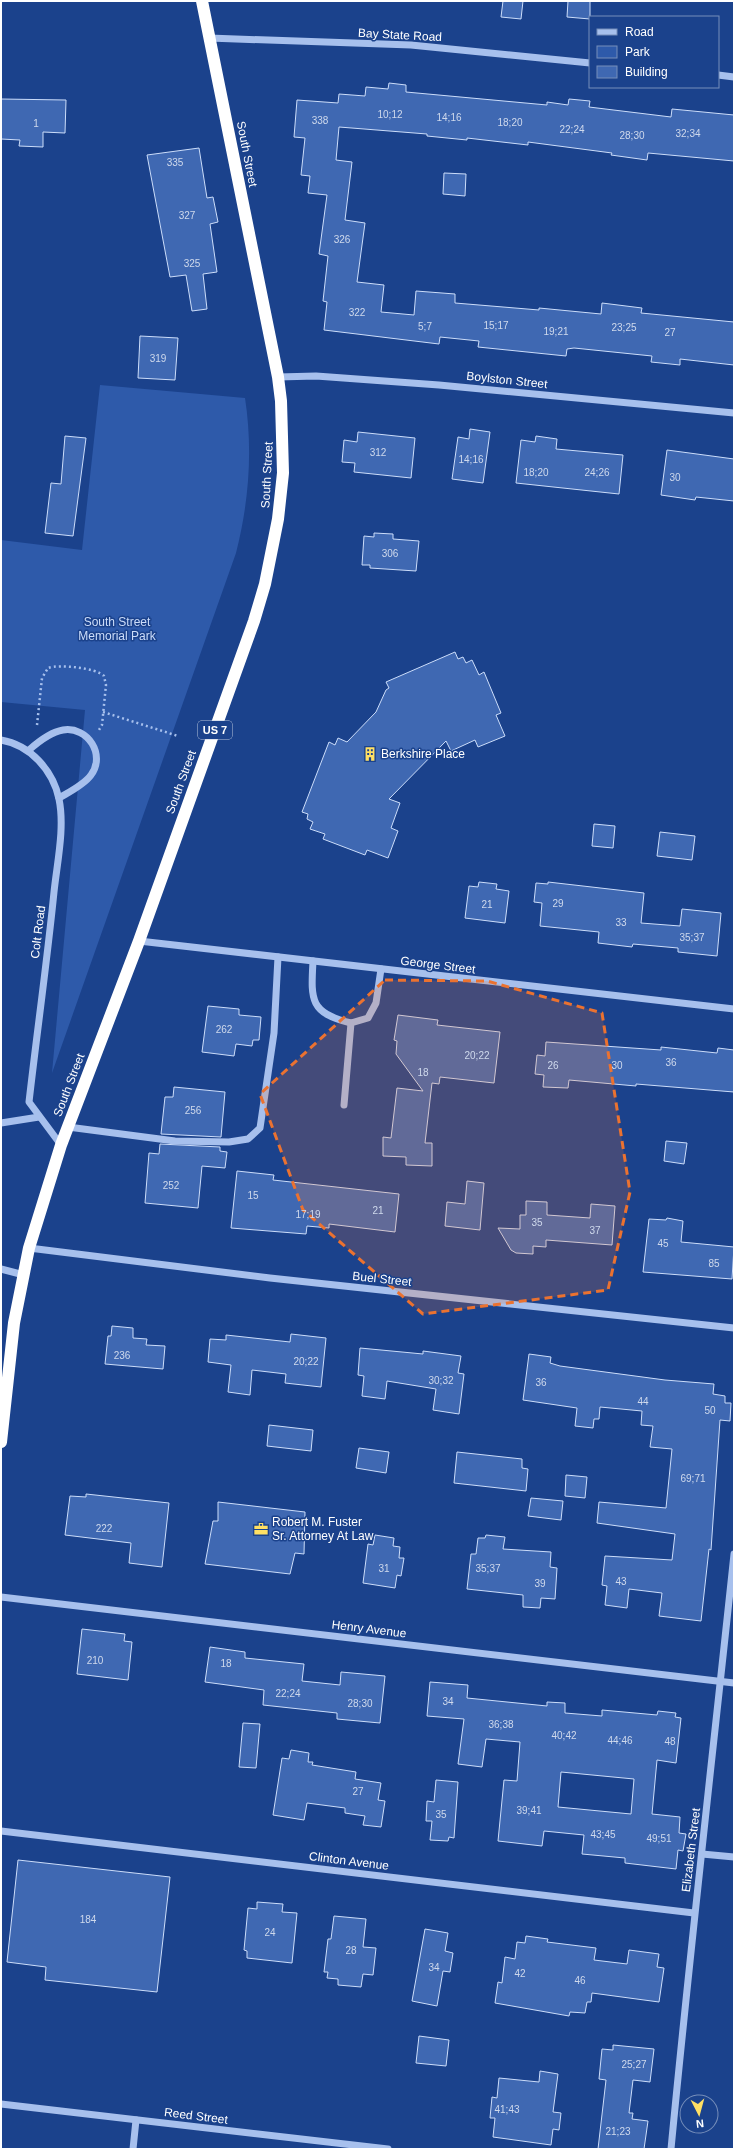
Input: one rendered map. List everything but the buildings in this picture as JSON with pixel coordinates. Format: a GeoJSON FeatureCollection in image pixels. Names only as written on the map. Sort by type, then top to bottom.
{"type":"FeatureCollection","features":[{"type":"Feature","properties":{"kind":"highway","name":"South Street"},"geometry":{"type":"LineString","coordinates":[[1,1442],[14,1323],[29,1248],[61,1145],[139,941],[265,584],[278,519],[283,473],[283,426],[278,377],[202,1]]}},
{"type":"Feature","properties":{"kind":"street","name":"Bay State Road"},"geometry":{"type":"LineString","coordinates":[[209,38],[411,45],[589,63]]}},
{"type":"Feature","properties":{"kind":"street"},"geometry":{"type":"LineString","coordinates":[[719,75],[734,77]]}},
{"type":"Feature","properties":{"kind":"street","name":"Boylston Street"},"geometry":{"type":"LineString","coordinates":[[278,377],[316,376],[439,385],[734,413]]}},
{"type":"Feature","properties":{"kind":"street"},"geometry":{"type":"LineString","coordinates":[[29,750],[59,731],[67,730],[80,732],[92,742],[96,752],[97,761],[94,771],[87,780],[59,798]]}},
{"type":"Feature","properties":{"kind":"street","name":"Colt Road"},"geometry":{"type":"LineString","coordinates":[[1,740],[11,741],[29,750],[44,768],[59,798],[60,817],[57,861],[29,1102],[61,1145]]}},
{"type":"Feature","properties":{"kind":"street","name":"George Street"},"geometry":{"type":"LineString","coordinates":[[139,941],[734,1009]]}},
{"type":"Feature","properties":{"kind":"street"},"geometry":{"type":"LineString","coordinates":[[68,1127],[176,1141],[229,1142],[248,1139],[260,1128],[274,1033],[278,957]]}},
{"type":"Feature","properties":{"kind":"street"},"geometry":{"type":"LineString","coordinates":[[314,961],[312,992],[317,1007],[332,1018],[351,1023],[368,1018],[376,1003],[381,969]]}},
{"type":"Feature","properties":{"kind":"street"},"geometry":{"type":"LineString","coordinates":[[344,1105],[351,1023]]}},
{"type":"Feature","properties":{"kind":"street"},"geometry":{"type":"LineString","coordinates":[[1,1122],[39,1117]]}},
{"type":"Feature","properties":{"kind":"street","name":"Buel Street"},"geometry":{"type":"LineString","coordinates":[[29,1248],[270,1278],[734,1328]]}},
{"type":"Feature","properties":{"kind":"street"},"geometry":{"type":"LineString","coordinates":[[1,1269],[24,1275]]}},
{"type":"Feature","properties":{"kind":"street","name":"Elizabeth Street"},"geometry":{"type":"LineString","coordinates":[[671,2149],[694,1913],[702,1854],[734,1554]]}},
{"type":"Feature","properties":{"kind":"street","name":"Henry Avenue"},"geometry":{"type":"LineString","coordinates":[[1,1597],[734,1683]]}},
{"type":"Feature","properties":{"kind":"street","name":"Clinton Avenue"},"geometry":{"type":"LineString","coordinates":[[1,1831],[694,1913]]}},
{"type":"Feature","properties":{"kind":"street"},"geometry":{"type":"LineString","coordinates":[[702,1854],[734,1857]]}},
{"type":"Feature","properties":{"kind":"street","name":"Reed Street"},"geometry":{"type":"LineString","coordinates":[[1,2104],[388,2149]]}},
{"type":"Feature","properties":{"kind":"street"},"geometry":{"type":"LineString","coordinates":[[133,2149],[136,2120]]}},
{"type":"Feature","properties":{"kind":"path"},"geometry":{"type":"LineString","coordinates":[[41,741],[37,728],[42,678],[48,668],[57,666],[101,673],[106,682],[101,727],[92,742]]}},
{"type":"Feature","properties":{"kind":"path"},"geometry":{"type":"LineString","coordinates":[[103,712],[178,736]]}},
{"type":"Feature","properties":{"kind":"highlighted area"},"geometry":{"type":"Polygon","coordinates":[[[385,980],[487,981],[602,1013],[630,1192],[608,1290],[423,1314],[303,1210],[260,1094],[385,980]]]}},
{"type":"Feature","properties":{"kind":"green space","name":"South Street Memorial Park"},"geometry":{"type":"Polygon","coordinates":[[[100,385],[245,398],[249,437],[247,495],[236,553],[52,1073],[85,710],[1,702],[1,540],[82,550],[100,385]]]}},
{"type":"Feature","properties":{"kind":"place","name":"Berkshire Place"},"geometry":{"type":"Point","coordinates":[370,754]}},
{"type":"Feature","properties":{"kind":"place","name":"Robert M. Fuster Sr. Attorney At Law"},"geometry":{"type":"Point","coordinates":[261,1529]}}]}
